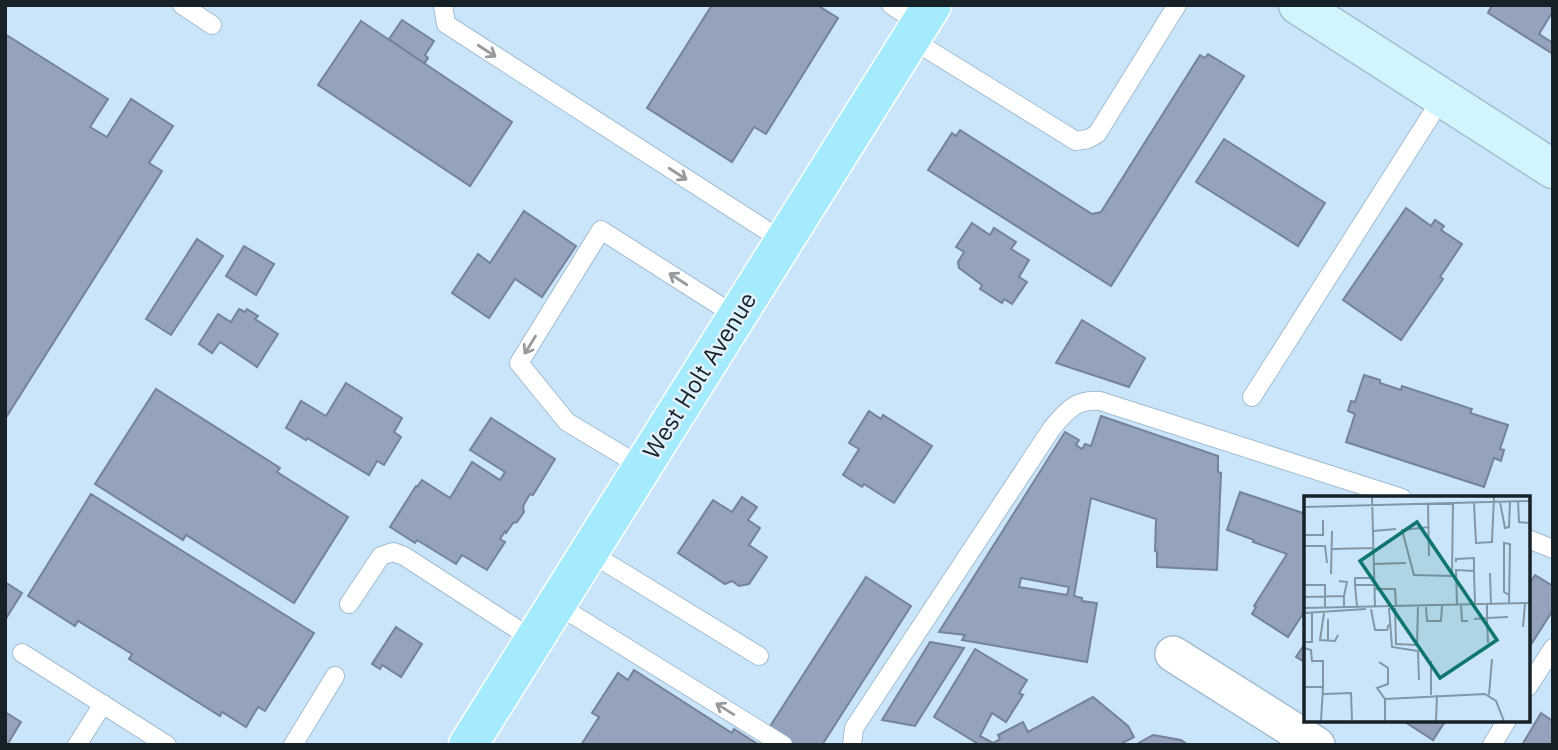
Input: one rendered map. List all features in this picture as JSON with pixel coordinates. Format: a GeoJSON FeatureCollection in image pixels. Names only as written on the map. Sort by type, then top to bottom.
{"type":"FeatureCollection","features":[{"type":"Feature","properties":{"kind":"main road","name":"West Holt Avenue"},"geometry":{"type":"LineString","coordinates":[[468,745],[783,241],[914,18]]}},
{"type":"Feature","properties":{"kind":"street"},"geometry":{"type":"LineString","coordinates":[[1314,10],[1553,169]]}},
{"type":"Feature","properties":{"kind":"street"},"geometry":{"type":"LineString","coordinates":[[1173,653],[1317,745]]}},
{"type":"Feature","properties":{"kind":"lane"},"geometry":{"type":"LineString","coordinates":[[182,5],[212,25]]}},
{"type":"Feature","properties":{"kind":"lane"},"geometry":{"type":"LineString","coordinates":[[443,5],[446,24],[783,241]]}},
{"type":"Feature","properties":{"kind":"lane"},"geometry":{"type":"LineString","coordinates":[[914,18],[1076,141],[1097,134],[1177,5]]}},
{"type":"Feature","properties":{"kind":"lane"},"geometry":{"type":"LineString","coordinates":[[1252,397],[1443,98]]}},
{"type":"Feature","properties":{"kind":"lane"},"geometry":{"type":"LineString","coordinates":[[642,467],[566,422],[519,363],[601,230],[736,316]]}},
{"type":"Feature","properties":{"kind":"lane"},"geometry":{"type":"LineString","coordinates":[[852,745],[854,728],[861,716],[1052,428],[1075,405],[1100,401],[1396,496]]}},
{"type":"Feature","properties":{"kind":"lane"},"geometry":{"type":"LineString","coordinates":[[1530,540],[1553,549]]}},
{"type":"Feature","properties":{"kind":"lane"},"geometry":{"type":"LineString","coordinates":[[349,604],[380,556],[393,552],[404,556],[534,640]]}},
{"type":"Feature","properties":{"kind":"lane"},"geometry":{"type":"LineString","coordinates":[[589,552],[759,656]]}},
{"type":"Feature","properties":{"kind":"lane"},"geometry":{"type":"LineString","coordinates":[[556,604],[783,745]]}},
{"type":"Feature","properties":{"kind":"lane"},"geometry":{"type":"LineString","coordinates":[[1530,684],[1553,648]]}},
{"type":"Feature","properties":{"kind":"lane"},"geometry":{"type":"LineString","coordinates":[[22,653],[167,745]]}},
{"type":"Feature","properties":{"kind":"lane"},"geometry":{"type":"LineString","coordinates":[[293,745],[335,676]]}},
{"type":"Feature","properties":{"kind":"lane"},"geometry":{"type":"LineString","coordinates":[[77,745],[103,705]]}},
{"type":"Feature","properties":{"kind":"lane"},"geometry":{"type":"LineString","coordinates":[[1492,745],[1506,722]]}},
{"type":"Feature","properties":{"kind":"building"},"geometry":{"type":"Polygon","coordinates":[[[712,5],[817,5],[838,18],[766,134],[754,127],[732,162],[647,108],[712,5]]]}},
{"type":"Feature","properties":{"kind":"building"},"geometry":{"type":"Polygon","coordinates":[[[1492,5],[1553,5],[1553,11],[1539,34],[1553,43],[1553,54],[1488,13],[1492,5]]]}},
{"type":"Feature","properties":{"kind":"building"},"geometry":{"type":"Polygon","coordinates":[[[402,20],[434,41],[425,55],[428,58],[424,64],[389,39],[402,20]]]}},
{"type":"Feature","properties":{"kind":"building"},"geometry":{"type":"Polygon","coordinates":[[[361,21],[512,122],[470,186],[318,85],[361,21]]]}},
{"type":"Feature","properties":{"kind":"building"},"geometry":{"type":"Polygon","coordinates":[[[5,34],[108,99],[90,127],[107,137],[131,99],[173,126],[149,163],[162,171],[5,419],[5,34]]]}},
{"type":"Feature","properties":{"kind":"building"},"geometry":{"type":"Polygon","coordinates":[[[1208,54],[1244,76],[1111,286],[928,170],[952,133],[956,136],[960,130],[1092,214],[1101,212],[1200,55],[1205,58],[1208,54]]]}},
{"type":"Feature","properties":{"kind":"building"},"geometry":{"type":"Polygon","coordinates":[[[1224,139],[1325,203],[1298,246],[1196,182],[1224,139]]]}},
{"type":"Feature","properties":{"kind":"building"},"geometry":{"type":"Polygon","coordinates":[[[1406,208],[1431,226],[1435,220],[1444,226],[1441,230],[1462,244],[1440,277],[1443,279],[1401,340],[1343,300],[1406,208]]]}},
{"type":"Feature","properties":{"kind":"building"},"geometry":{"type":"Polygon","coordinates":[[[524,211],[576,246],[542,297],[515,279],[489,318],[452,293],[478,254],[490,263],[524,211]]]}},
{"type":"Feature","properties":{"kind":"building"},"geometry":{"type":"Polygon","coordinates":[[[972,223],[990,235],[994,228],[1016,242],[1011,249],[1029,260],[1019,277],[1027,282],[1012,304],[1004,299],[1002,303],[980,289],[982,285],[959,268],[958,262],[964,252],[956,247],[972,223]]]}},
{"type":"Feature","properties":{"kind":"building"},"geometry":{"type":"Polygon","coordinates":[[[197,239],[223,256],[171,335],[146,319],[197,239]]]}},
{"type":"Feature","properties":{"kind":"building"},"geometry":{"type":"Polygon","coordinates":[[[244,246],[274,264],[256,295],[226,276],[244,246]]]}},
{"type":"Feature","properties":{"kind":"building"},"geometry":{"type":"Polygon","coordinates":[[[239,309],[245,312],[247,309],[258,316],[255,319],[278,334],[257,367],[220,342],[212,353],[199,344],[218,314],[231,322],[239,309]]]}},
{"type":"Feature","properties":{"kind":"building"},"geometry":{"type":"Polygon","coordinates":[[[1082,320],[1145,358],[1129,387],[1056,363],[1082,320]]]}},
{"type":"Feature","properties":{"kind":"building"},"geometry":{"type":"Polygon","coordinates":[[[1364,375],[1401,390],[1402,386],[1472,409],[1470,413],[1508,425],[1500,449],[1504,450],[1501,461],[1494,458],[1484,487],[1346,442],[1355,414],[1348,411],[1351,401],[1355,402],[1364,375]]]}},
{"type":"Feature","properties":{"kind":"building"},"geometry":{"type":"Polygon","coordinates":[[[346,383],[402,418],[394,432],[401,437],[384,465],[377,461],[369,475],[286,428],[301,401],[326,416],[346,383]]]}},
{"type":"Feature","properties":{"kind":"building"},"geometry":{"type":"Polygon","coordinates":[[[156,389],[280,468],[277,472],[348,517],[294,603],[186,535],[183,540],[95,484],[156,389]]]}},
{"type":"Feature","properties":{"kind":"building"},"geometry":{"type":"Polygon","coordinates":[[[869,411],[881,419],[883,415],[932,446],[894,503],[864,484],[862,487],[843,475],[859,449],[849,443],[869,411]]]}},
{"type":"Feature","properties":{"kind":"building"},"geometry":{"type":"Polygon","coordinates":[[[1101,416],[1218,456],[1218,472],[1221,473],[1217,570],[1157,567],[1156,519],[1091,498],[1074,596],[1082,598],[1082,601],[1097,603],[1087,662],[962,640],[965,635],[939,632],[1065,432],[1079,440],[1076,445],[1082,449],[1085,444],[1091,446],[1101,416]],[[1021,578],[1019,587],[1067,595],[1069,587],[1021,578]]]}},
{"type":"Feature","properties":{"kind":"building"},"geometry":{"type":"Polygon","coordinates":[[[491,418],[555,459],[533,495],[530,494],[523,506],[524,512],[500,539],[505,542],[487,570],[462,555],[456,564],[390,527],[422,480],[450,498],[472,462],[500,480],[505,472],[470,450],[491,418]]]}},
{"type":"Feature","properties":{"kind":"building"},"geometry":{"type":"Polygon","coordinates":[[[1240,492],[1304,513],[1304,612],[1288,637],[1252,614],[1256,607],[1254,606],[1287,554],[1227,530],[1240,492]]]}},
{"type":"Feature","properties":{"kind":"building"},"geometry":{"type":"Polygon","coordinates":[[[91,494],[314,633],[265,711],[258,707],[246,727],[222,712],[220,716],[129,659],[132,654],[78,621],[75,626],[28,596],[91,494]]]}},
{"type":"Feature","properties":{"kind":"building"},"geometry":{"type":"Polygon","coordinates":[[[742,497],[757,507],[748,520],[760,528],[749,545],[767,557],[749,584],[739,586],[732,581],[725,584],[678,553],[713,500],[732,512],[742,497]]]}},
{"type":"Feature","properties":{"kind":"building"},"geometry":{"type":"Polygon","coordinates":[[[1535,575],[1553,586],[1553,610],[1532,643],[1530,642],[1530,583],[1535,575]]]}},
{"type":"Feature","properties":{"kind":"building"},"geometry":{"type":"Polygon","coordinates":[[[866,577],[911,606],[822,745],[795,745],[769,728],[866,577]]]}},
{"type":"Feature","properties":{"kind":"building"},"geometry":{"type":"Polygon","coordinates":[[[5,582],[22,593],[5,620],[5,582]]]}},
{"type":"Feature","properties":{"kind":"building"},"geometry":{"type":"Polygon","coordinates":[[[396,627],[422,644],[401,677],[382,665],[380,669],[372,664],[396,627]]]}},
{"type":"Feature","properties":{"kind":"building"},"geometry":{"type":"Polygon","coordinates":[[[930,642],[964,648],[915,726],[882,720],[930,642]]]}},
{"type":"Feature","properties":{"kind":"building"},"geometry":{"type":"Polygon","coordinates":[[[1304,645],[1304,662],[1296,657],[1304,645]]]}},
{"type":"Feature","properties":{"kind":"building"},"geometry":{"type":"Polygon","coordinates":[[[975,649],[1027,680],[1019,693],[1023,695],[1006,722],[992,713],[980,736],[993,743],[1000,739],[998,735],[1023,722],[1028,732],[1093,697],[1128,726],[1134,737],[1119,745],[980,745],[934,717],[975,649]]]}},
{"type":"Feature","properties":{"kind":"building"},"geometry":{"type":"Polygon","coordinates":[[[634,670],[732,733],[734,729],[759,745],[581,745],[599,717],[592,713],[618,673],[628,680],[634,670]]]}},
{"type":"Feature","properties":{"kind":"building"},"geometry":{"type":"Polygon","coordinates":[[[5,712],[21,722],[7,745],[5,745],[5,712]]]}},
{"type":"Feature","properties":{"kind":"building"},"geometry":{"type":"Polygon","coordinates":[[[1541,713],[1553,721],[1553,745],[1522,745],[1541,713]]]}},
{"type":"Feature","properties":{"kind":"building"},"geometry":{"type":"Polygon","coordinates":[[[1405,722],[1445,722],[1433,740],[1405,722]]]}},
{"type":"Feature","properties":{"kind":"building"},"geometry":{"type":"Polygon","coordinates":[[[1153,735],[1181,740],[1188,745],[1135,745],[1153,735]]]}}]}
